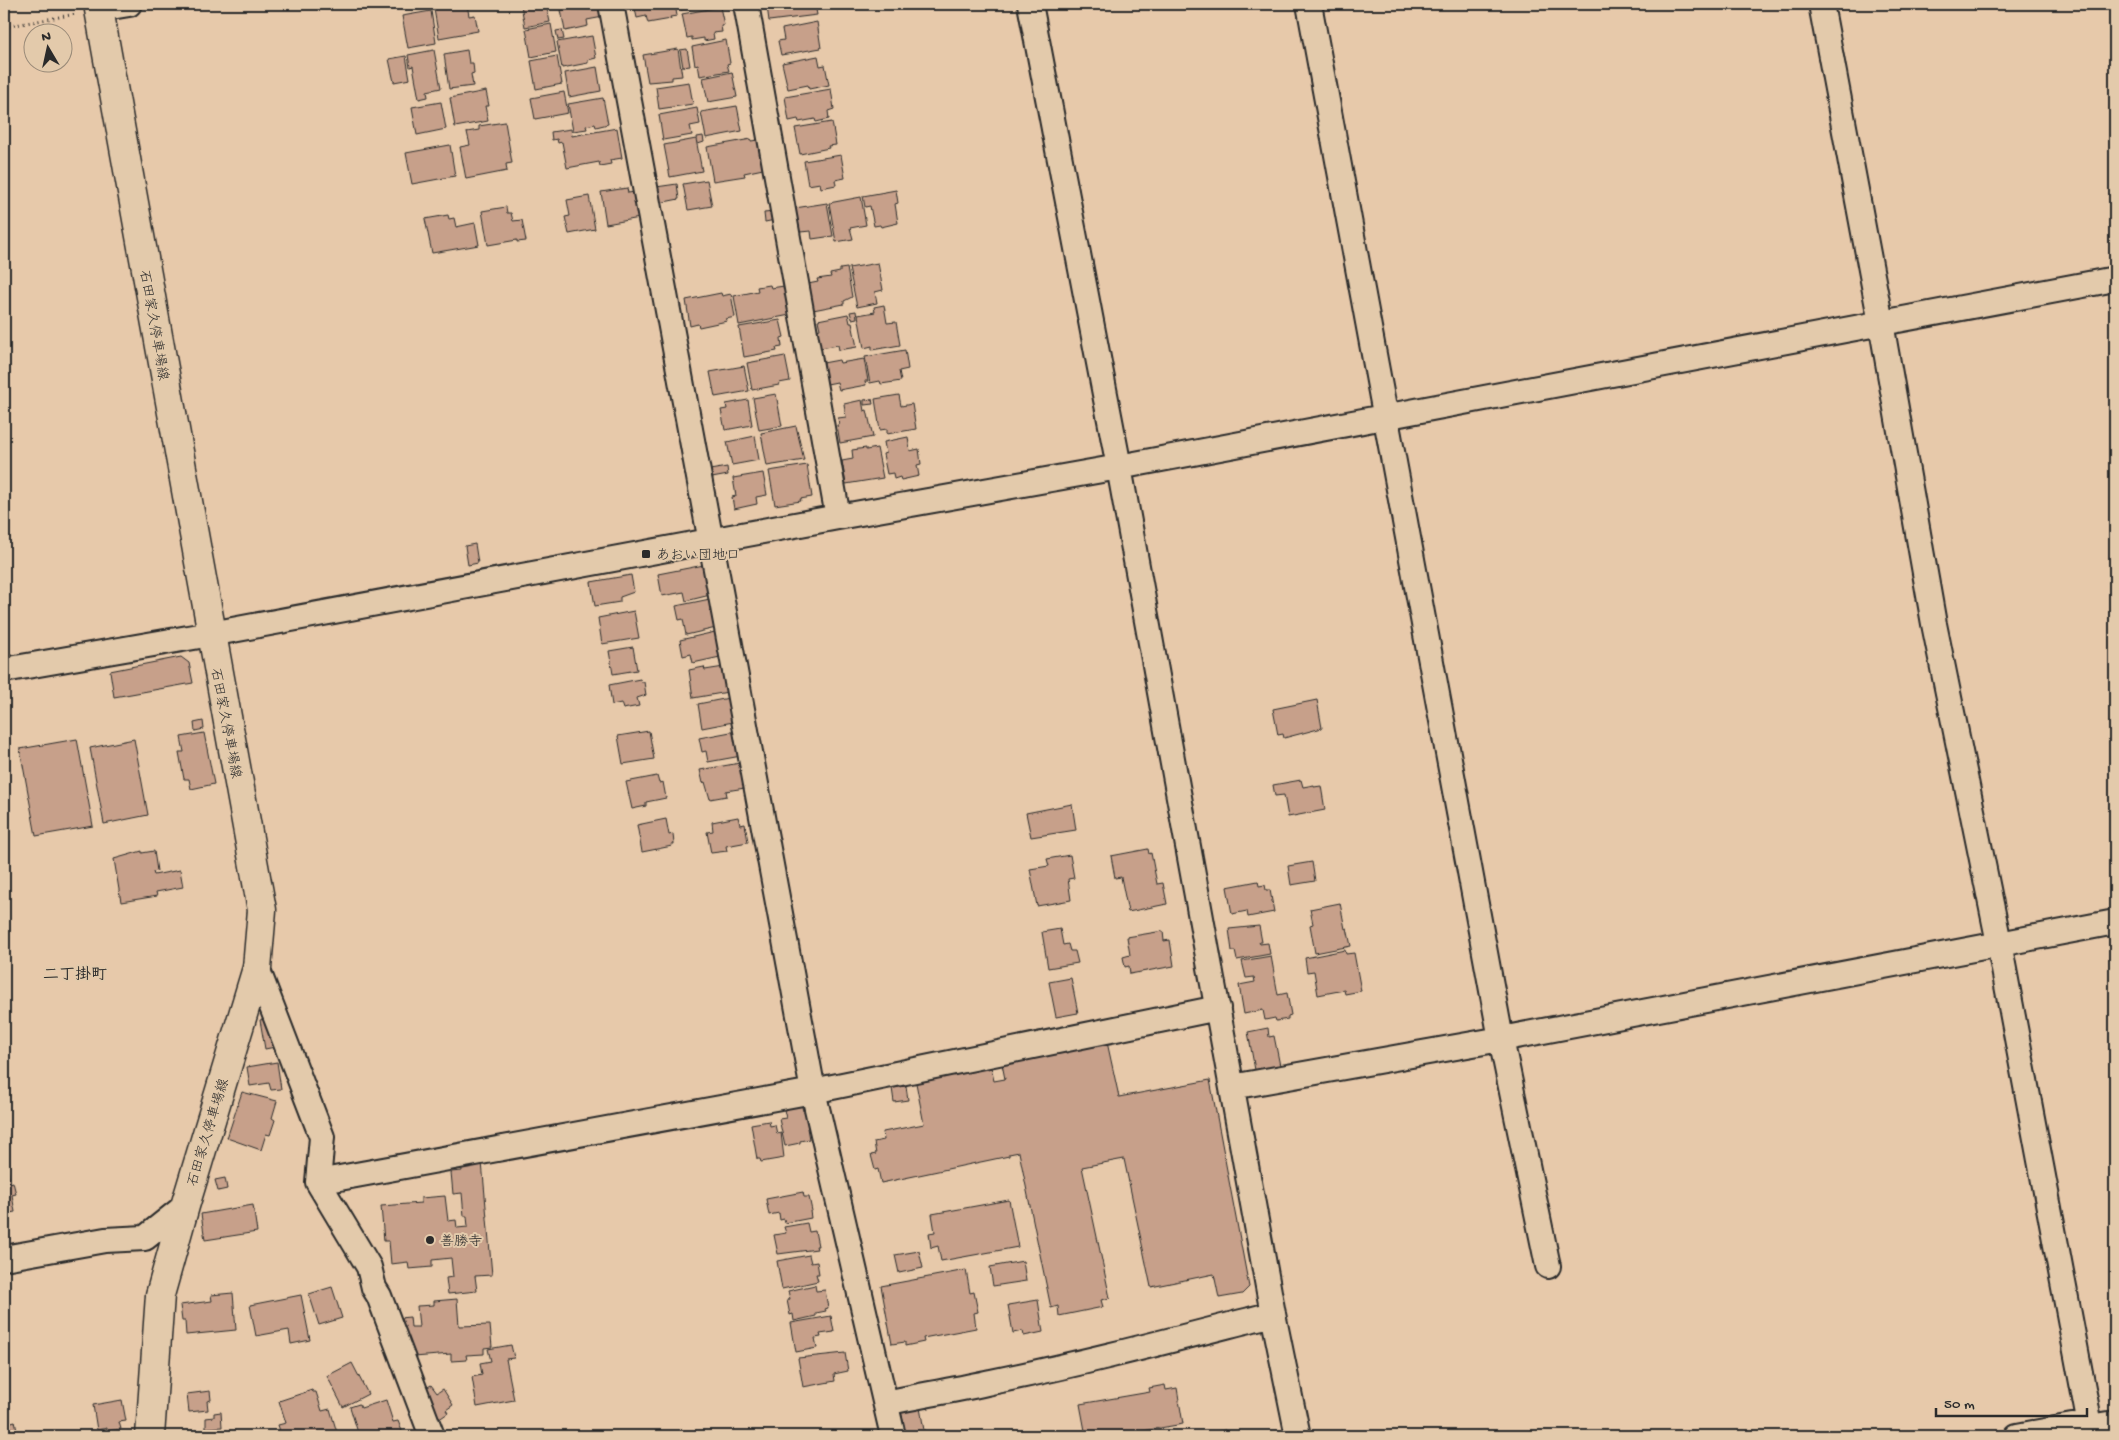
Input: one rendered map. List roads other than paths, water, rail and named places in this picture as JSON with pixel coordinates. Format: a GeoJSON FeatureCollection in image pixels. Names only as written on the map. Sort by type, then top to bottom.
{"type":"FeatureCollection","features":[{"type":"Feature","properties":{"kind":"main road","name":"石田家久停車場線"},"geometry":{"type":"LineString","coordinates":[[98,7],[262,910],[257,968],[160,1295],[150,1436]]}},
{"type":"Feature","properties":{"kind":"street"},"geometry":{"type":"LineString","coordinates":[[98,7],[129,4]]}},
{"type":"Feature","properties":{"kind":"street"},"geometry":{"type":"LineString","coordinates":[[611,4],[813,1091],[893,1436]]}},
{"type":"Feature","properties":{"kind":"street"},"geometry":{"type":"LineString","coordinates":[[746,4],[838,516]]}},
{"type":"Feature","properties":{"kind":"street"},"geometry":{"type":"LineString","coordinates":[[1030,4],[1118,467],[1273,1314],[1298,1436]]}},
{"type":"Feature","properties":{"kind":"street"},"geometry":{"type":"LineString","coordinates":[[1309,4],[1501,1039],[1548,1266]]}},
{"type":"Feature","properties":{"kind":"street"},"geometry":{"type":"LineString","coordinates":[[1821,4],[1882,322],[1934,624],[1999,943],[2091,1432]]}},
{"type":"Feature","properties":{"kind":"street"},"geometry":{"type":"LineString","coordinates":[[4,670],[211,634],[838,516],[1118,467],[2115,279]]}},
{"type":"Feature","properties":{"kind":"street"},"geometry":{"type":"LineString","coordinates":[[1232,1087],[1501,1039],[2115,922]]}},
{"type":"Feature","properties":{"kind":"street"},"geometry":{"type":"LineString","coordinates":[[257,968],[322,1137],[318,1182],[369,1267],[374,1288],[379,1296],[432,1436]]}},
{"type":"Feature","properties":{"kind":"street"},"geometry":{"type":"LineString","coordinates":[[318,1182],[813,1091],[1218,1008]]}},
{"type":"Feature","properties":{"kind":"street"},"geometry":{"type":"LineString","coordinates":[[4,1258],[106,1240],[145,1238],[185,1206]]}},
{"type":"Feature","properties":{"kind":"street"},"geometry":{"type":"LineString","coordinates":[[886,1403],[932,1392],[990,1383],[1092,1360],[1273,1314]]}},
{"type":"Feature","properties":{"kind":"street"},"geometry":{"type":"LineString","coordinates":[[2017,1436],[2072,1426],[2091,1432],[2115,1423]]}},
{"type":"Feature","properties":{"kind":"place","name":"あおい団地口"},"geometry":{"type":"Point","coordinates":[646,554]}},
{"type":"Feature","properties":{"kind":"place","name":"善勝寺"},"geometry":{"type":"Point","coordinates":[430,1240]}},
{"type":"Feature","properties":{"kind":"district","name":"二丁掛町"},"geometry":{"type":"Point","coordinates":[75,973]}}]}
